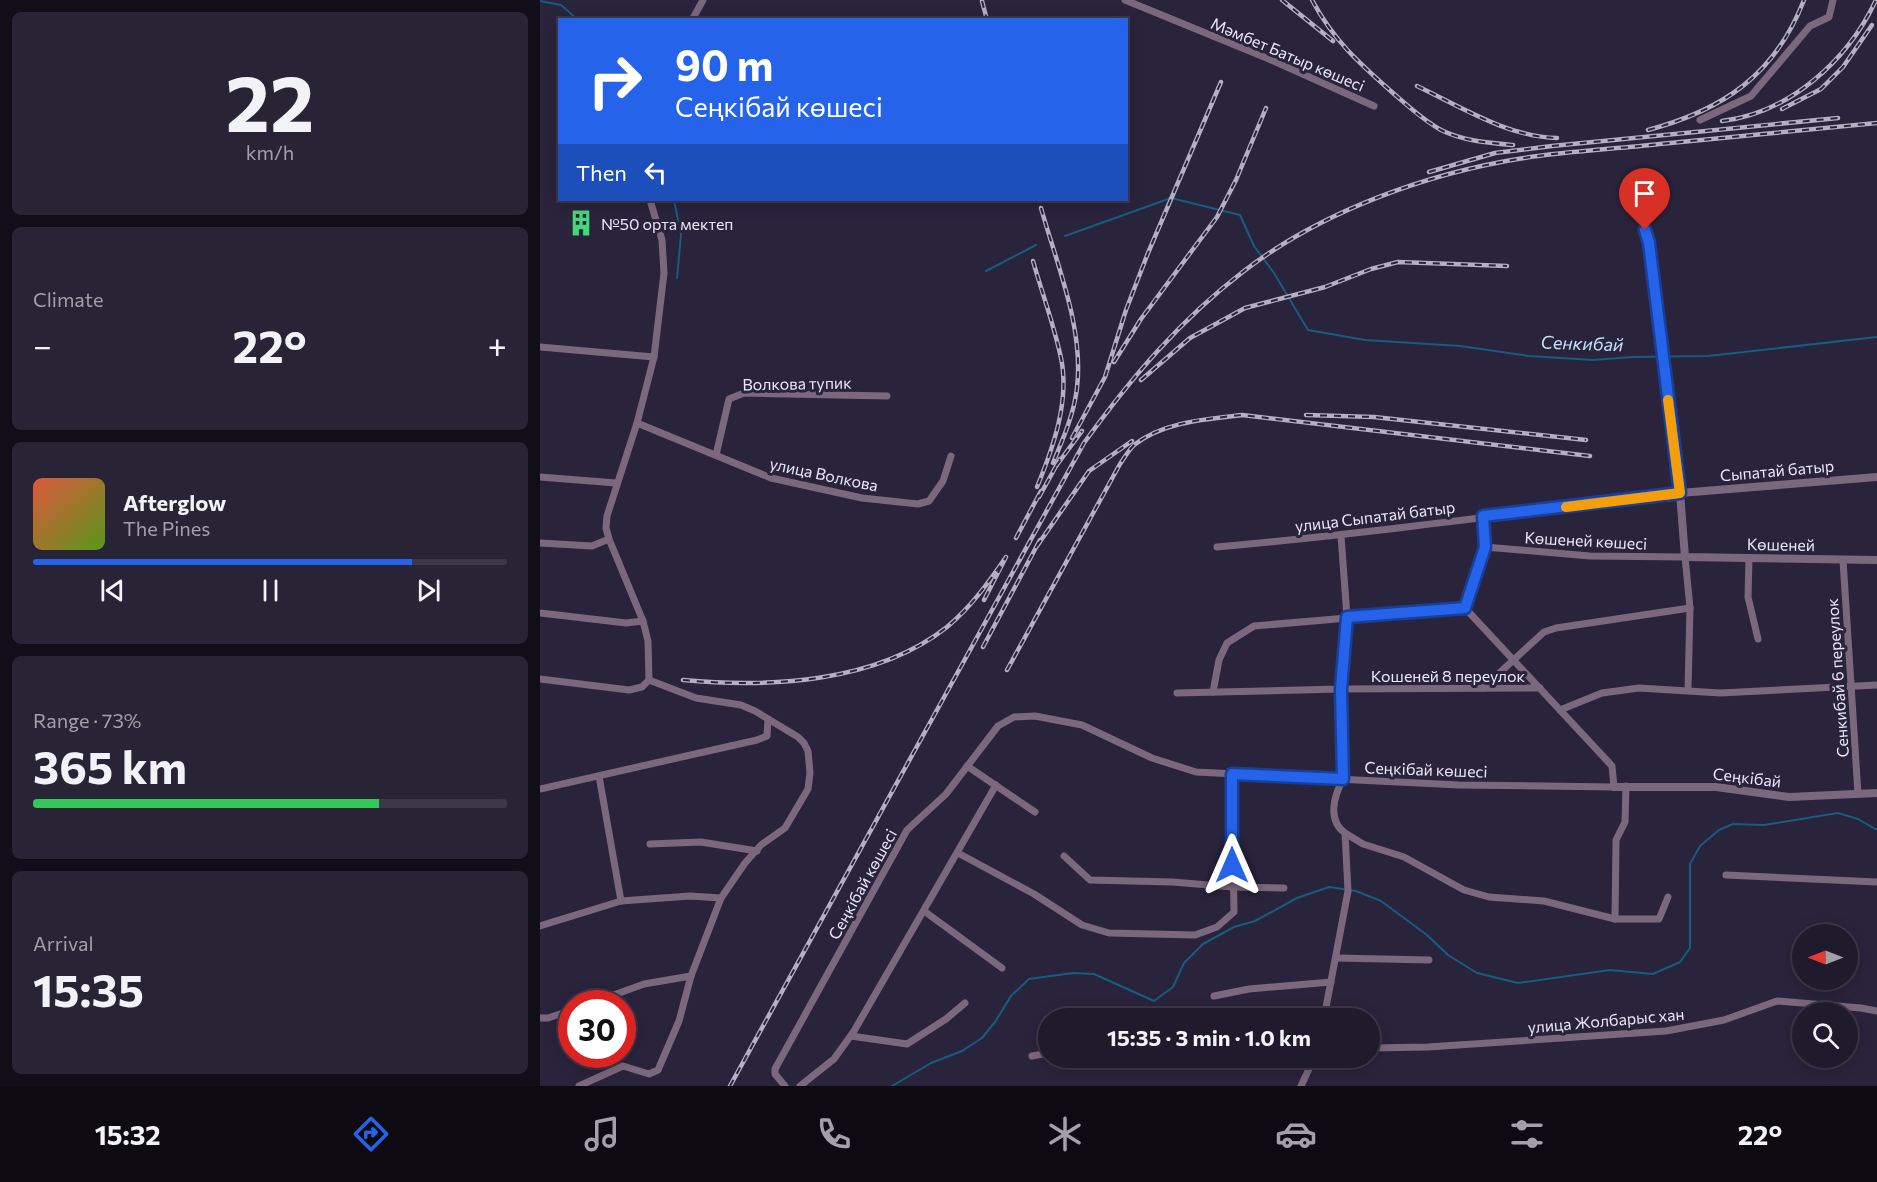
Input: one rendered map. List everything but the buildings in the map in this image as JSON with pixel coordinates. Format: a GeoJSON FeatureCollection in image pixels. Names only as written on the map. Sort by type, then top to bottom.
{"type":"FeatureCollection","features":[{"type":"Feature","properties":{"kind":"street"},"geometry":{"type":"LineString","coordinates":[[693,18],[703,0]]}},
{"type":"Feature","properties":{"kind":"street","name":"Мәмбет Батыр көшесі"},"geometry":{"type":"LineString","coordinates":[[1125,0],[1269,59],[1374,106]]}},
{"type":"Feature","properties":{"kind":"street"},"geometry":{"type":"LineString","coordinates":[[1700,120],[1751,96],[1810,26],[1829,17],[1833,0]]}},
{"type":"Feature","properties":{"kind":"street"},"geometry":{"type":"LineString","coordinates":[[540,679],[629,690],[642,687],[648,680],[648,641],[643,621],[606,528],[616,483],[637,423],[654,357],[664,273],[662,240],[650,201]]}},
{"type":"Feature","properties":{"kind":"street"},"geometry":{"type":"LineString","coordinates":[[1645,230],[1649,243],[1680,493],[1690,608],[1688,690]]}},
{"type":"Feature","properties":{"kind":"street"},"geometry":{"type":"LineString","coordinates":[[540,347],[654,357]]}},
{"type":"Feature","properties":{"kind":"street","name":"Волкова тупик"},"geometry":{"type":"LineString","coordinates":[[716,455],[729,399],[744,393],[887,396]]}},
{"type":"Feature","properties":{"kind":"street","name":"улица Волкова"},"geometry":{"type":"LineString","coordinates":[[637,423],[771,478],[862,498],[918,504],[928,501],[934,495],[943,481],[951,456]]}},
{"type":"Feature","properties":{"kind":"street"},"geometry":{"type":"LineString","coordinates":[[540,477],[616,483]]}},
{"type":"Feature","properties":{"kind":"street","name":"Сыпатай батыр"},"geometry":{"type":"LineString","coordinates":[[1680,493],[1877,477]]}},
{"type":"Feature","properties":{"kind":"street","name":"улица Сыпатай батыр"},"geometry":{"type":"LineString","coordinates":[[1217,547],[1341,536],[1483,516],[1680,493]]}},
{"type":"Feature","properties":{"kind":"street"},"geometry":{"type":"LineString","coordinates":[[1465,608],[1485,547],[1483,516]]}},
{"type":"Feature","properties":{"kind":"street"},"geometry":{"type":"LineString","coordinates":[[1341,536],[1347,617],[1341,689],[1343,779],[1336,792],[1333,810],[1339,829],[1363,844],[1404,856],[1464,890],[1489,897],[1544,902],[1615,919],[1659,918],[1668,897]]}},
{"type":"Feature","properties":{"kind":"street"},"geometry":{"type":"LineString","coordinates":[[540,543],[592,546],[609,539]]}},
{"type":"Feature","properties":{"kind":"street","name":"Көшеней көшесі"},"geometry":{"type":"LineString","coordinates":[[1485,547],[1590,556],[1685,557]]}},
{"type":"Feature","properties":{"kind":"street","name":"Көшеней"},"geometry":{"type":"LineString","coordinates":[[1685,557],[1877,561]]}},
{"type":"Feature","properties":{"kind":"street"},"geometry":{"type":"LineString","coordinates":[[1749,558],[1748,597],[1758,639]]}},
{"type":"Feature","properties":{"kind":"street","name":"Сенкибай 6 переулок"},"geometry":{"type":"LineString","coordinates":[[1843,560],[1858,794]]}},
{"type":"Feature","properties":{"kind":"street"},"geometry":{"type":"LineString","coordinates":[[1213,692],[1220,660],[1227,643],[1254,626],[1465,608]]}},
{"type":"Feature","properties":{"kind":"street"},"geometry":{"type":"LineString","coordinates":[[1465,608],[1612,766],[1614,787]]}},
{"type":"Feature","properties":{"kind":"street"},"geometry":{"type":"LineString","coordinates":[[1483,688],[1544,632],[1556,628],[1690,608]]}},
{"type":"Feature","properties":{"kind":"street"},"geometry":{"type":"LineString","coordinates":[[540,613],[626,623],[643,621]]}},
{"type":"Feature","properties":{"kind":"street"},"geometry":{"type":"LineString","coordinates":[[579,1086],[623,1066],[649,1074],[658,1070],[679,1021],[691,976],[721,898],[745,863],[785,828],[808,789],[810,773],[808,751],[804,742],[768,718],[741,705],[696,698],[648,680]]}},
{"type":"Feature","properties":{"kind":"street"},"geometry":{"type":"LineString","coordinates":[[1560,710],[1602,693],[1639,688],[1720,693],[1877,685]]}},
{"type":"Feature","properties":{"kind":"street","name":"Кошеней 8 переулок"},"geometry":{"type":"LineString","coordinates":[[1177,693],[1540,688]]}},
{"type":"Feature","properties":{"kind":"street","name":"Сеңкібай көшесі"},"geometry":{"type":"LineString","coordinates":[[785,1086],[775,1074],[775,1069],[907,830],[946,794],[998,726],[1014,717],[1035,716],[1082,725],[1152,758],[1196,772],[1459,785],[1614,787]]}},
{"type":"Feature","properties":{"kind":"street"},"geometry":{"type":"LineString","coordinates":[[540,789],[757,740],[767,736],[768,718]]}},
{"type":"Feature","properties":{"kind":"street"},"geometry":{"type":"LineString","coordinates":[[967,766],[1035,812]]}},
{"type":"Feature","properties":{"kind":"street"},"geometry":{"type":"LineString","coordinates":[[958,853],[1034,894],[1082,925],[1108,933],[1195,935],[1217,927],[1234,912],[1232,774]]}},
{"type":"Feature","properties":{"kind":"street"},"geometry":{"type":"LineString","coordinates":[[599,776],[621,901]]}},
{"type":"Feature","properties":{"kind":"street"},"geometry":{"type":"LineString","coordinates":[[800,1086],[834,1059],[851,1036],[996,785]]}},
{"type":"Feature","properties":{"kind":"street"},"geometry":{"type":"LineString","coordinates":[[1615,919],[1616,840],[1625,822],[1626,786]]}},
{"type":"Feature","properties":{"kind":"street","name":"Сеңкібай"},"geometry":{"type":"LineString","coordinates":[[1614,787],[1716,787],[1789,797],[1877,793]]}},
{"type":"Feature","properties":{"kind":"street"},"geometry":{"type":"LineString","coordinates":[[1326,1008],[1348,891],[1345,833]]}},
{"type":"Feature","properties":{"kind":"street"},"geometry":{"type":"LineString","coordinates":[[650,844],[700,842],[757,851]]}},
{"type":"Feature","properties":{"kind":"street"},"geometry":{"type":"LineString","coordinates":[[1064,856],[1090,880],[1284,888]]}},
{"type":"Feature","properties":{"kind":"street"},"geometry":{"type":"LineString","coordinates":[[1726,875],[1877,882]]}},
{"type":"Feature","properties":{"kind":"street"},"geometry":{"type":"LineString","coordinates":[[540,926],[621,901],[690,896],[721,898]]}},
{"type":"Feature","properties":{"kind":"street"},"geometry":{"type":"LineString","coordinates":[[924,911],[1002,968]]}},
{"type":"Feature","properties":{"kind":"street"},"geometry":{"type":"LineString","coordinates":[[1337,958],[1429,960]]}},
{"type":"Feature","properties":{"kind":"street"},"geometry":{"type":"LineString","coordinates":[[628,990],[644,984],[691,976]]}},
{"type":"Feature","properties":{"kind":"street"},"geometry":{"type":"LineString","coordinates":[[1214,996],[1249,989],[1331,982]]}},
{"type":"Feature","properties":{"kind":"street","name":"улица Жолбарыс хан"},"geometry":{"type":"LineString","coordinates":[[1380,1048],[1428,1047],[1666,1031],[1724,1020],[1777,1001],[1877,1011]]}},
{"type":"Feature","properties":{"kind":"street"},"geometry":{"type":"LineString","coordinates":[[851,1036],[907,1044],[946,1019],[965,1003]]}},
{"type":"Feature","properties":{"kind":"street"},"geometry":{"type":"LineString","coordinates":[[540,1018],[558,1015]]}},
{"type":"Feature","properties":{"kind":"street"},"geometry":{"type":"LineString","coordinates":[[1032,1056],[1038,1055]]}},
{"type":"Feature","properties":{"kind":"street"},"geometry":{"type":"LineString","coordinates":[[1301,1086],[1309,1068]]}},
{"type":"Feature","properties":{"kind":"waterway"},"geometry":{"type":"LineString","coordinates":[[540,1],[561,5],[576,18]]}},
{"type":"Feature","properties":{"kind":"waterway","name":"Сенкибай"},"geometry":{"type":"LineString","coordinates":[[1065,236],[1171,198],[1240,215],[1254,246],[1274,273],[1308,330],[1365,340],[1460,346],[1529,356],[1593,360],[1708,356],[1877,337]]}},
{"type":"Feature","properties":{"kind":"waterway"},"geometry":{"type":"LineString","coordinates":[[674,201],[681,235],[677,278]]}},
{"type":"Feature","properties":{"kind":"waterway"},"geometry":{"type":"LineString","coordinates":[[986,271],[1036,245]]}},
{"type":"Feature","properties":{"kind":"waterway"},"geometry":{"type":"LineString","coordinates":[[892,1086],[931,1063],[962,1051],[982,1038],[1011,996],[1029,979],[1073,973],[1094,974],[1154,1001],[1173,987],[1184,963],[1203,944],[1234,927],[1255,921],[1297,898],[1329,887],[1356,891],[1381,901],[1427,935],[1448,955],[1477,973],[1518,983],[1610,970],[1653,974],[1680,962],[1690,948],[1690,864],[1700,846],[1719,830],[1733,824],[1764,825],[1838,813],[1858,819],[1877,830]]}},
{"type":"Feature","properties":{"kind":"railway"},"geometry":{"type":"LineString","coordinates":[[1282,0],[1333,41]]}},
{"type":"Feature","properties":{"kind":"railway"},"geometry":{"type":"LineString","coordinates":[[1312,0],[1329,28],[1348,51],[1428,122],[1458,137],[1513,145]]}},
{"type":"Feature","properties":{"kind":"railway"},"geometry":{"type":"LineString","coordinates":[[1648,130],[1700,112],[1743,86],[1762,69],[1778,49],[1804,0]]}},
{"type":"Feature","properties":{"kind":"railway"},"geometry":{"type":"LineString","coordinates":[[1722,121],[1747,116],[1771,107],[1814,80],[1850,43],[1876,0]]}},
{"type":"Feature","properties":{"kind":"railway"},"geometry":{"type":"LineString","coordinates":[[982,1],[986,18]]}},
{"type":"Feature","properties":{"kind":"railway"},"geometry":{"type":"LineString","coordinates":[[1782,109],[1821,89],[1843,67],[1872,25]]}},
{"type":"Feature","properties":{"kind":"railway"},"geometry":{"type":"LineString","coordinates":[[1072,438],[1105,377],[1126,310],[1148,253],[1221,82]]}},
{"type":"Feature","properties":{"kind":"railway"},"geometry":{"type":"LineString","coordinates":[[1417,86],[1503,127],[1557,138]]}},
{"type":"Feature","properties":{"kind":"railway"},"geometry":{"type":"LineString","coordinates":[[1114,362],[1141,319],[1217,217],[1236,180],[1266,108]]}},
{"type":"Feature","properties":{"kind":"railway"},"geometry":{"type":"LineString","coordinates":[[1429,172],[1495,153],[1838,118]]}},
{"type":"Feature","properties":{"kind":"railway"},"geometry":{"type":"LineString","coordinates":[[730,1086],[1084,443],[1138,373],[1178,330],[1221,290],[1274,250],[1307,230],[1377,198],[1451,174],[1524,158],[1877,123]]}},
{"type":"Feature","properties":{"kind":"railway"},"geometry":{"type":"LineString","coordinates":[[1041,208],[1068,297],[1077,343],[1077,388],[1068,426],[1053,463]]}},
{"type":"Feature","properties":{"kind":"railway"},"geometry":{"type":"LineString","coordinates":[[1033,261],[1055,333],[1063,374],[1062,407],[1054,440],[1037,487]]}},
{"type":"Feature","properties":{"kind":"railway"},"geometry":{"type":"LineString","coordinates":[[1141,380],[1190,338],[1245,308],[1325,287],[1371,269],[1398,262],[1507,266]]}},
{"type":"Feature","properties":{"kind":"railway"},"geometry":{"type":"LineString","coordinates":[[1007,670],[1128,452],[1145,437],[1171,426],[1242,415],[1590,456]]}},
{"type":"Feature","properties":{"kind":"railway"},"geometry":{"type":"LineString","coordinates":[[1306,415],[1374,417],[1586,440]]}},
{"type":"Feature","properties":{"kind":"railway"},"geometry":{"type":"LineString","coordinates":[[1056,466],[1082,431]]}},
{"type":"Feature","properties":{"kind":"railway"},"geometry":{"type":"LineString","coordinates":[[1037,546],[1089,471],[1132,441]]}},
{"type":"Feature","properties":{"kind":"railway"},"geometry":{"type":"LineString","coordinates":[[1039,497],[1060,459]]}},
{"type":"Feature","properties":{"kind":"railway"},"geometry":{"type":"LineString","coordinates":[[1016,538],[1041,491]]}},
{"type":"Feature","properties":{"kind":"railway"},"geometry":{"type":"LineString","coordinates":[[983,647],[1040,540]]}},
{"type":"Feature","properties":{"kind":"railway"},"geometry":{"type":"LineString","coordinates":[[683,680],[786,682],[821,678],[888,660],[919,646],[947,627],[972,603],[1006,557],[984,600]]}},
{"type":"Feature","properties":{"kind":"slow traffic"},"geometry":{"type":"LineString","coordinates":[[1566,507],[1680,493],[1668,400]]}},
{"type":"Feature","properties":{"kind":"place","name":"№50 орта мектеп"},"geometry":{"type":"Point","coordinates":[581,223]}},
{"type":"Feature","properties":{"kind":"route"},"geometry":{"type":"LineString","coordinates":[[1232,865],[1232,774],[1343,779],[1341,689],[1347,617],[1465,608],[1485,547],[1483,516],[1680,493],[1649,243],[1645,230]]}}]}
